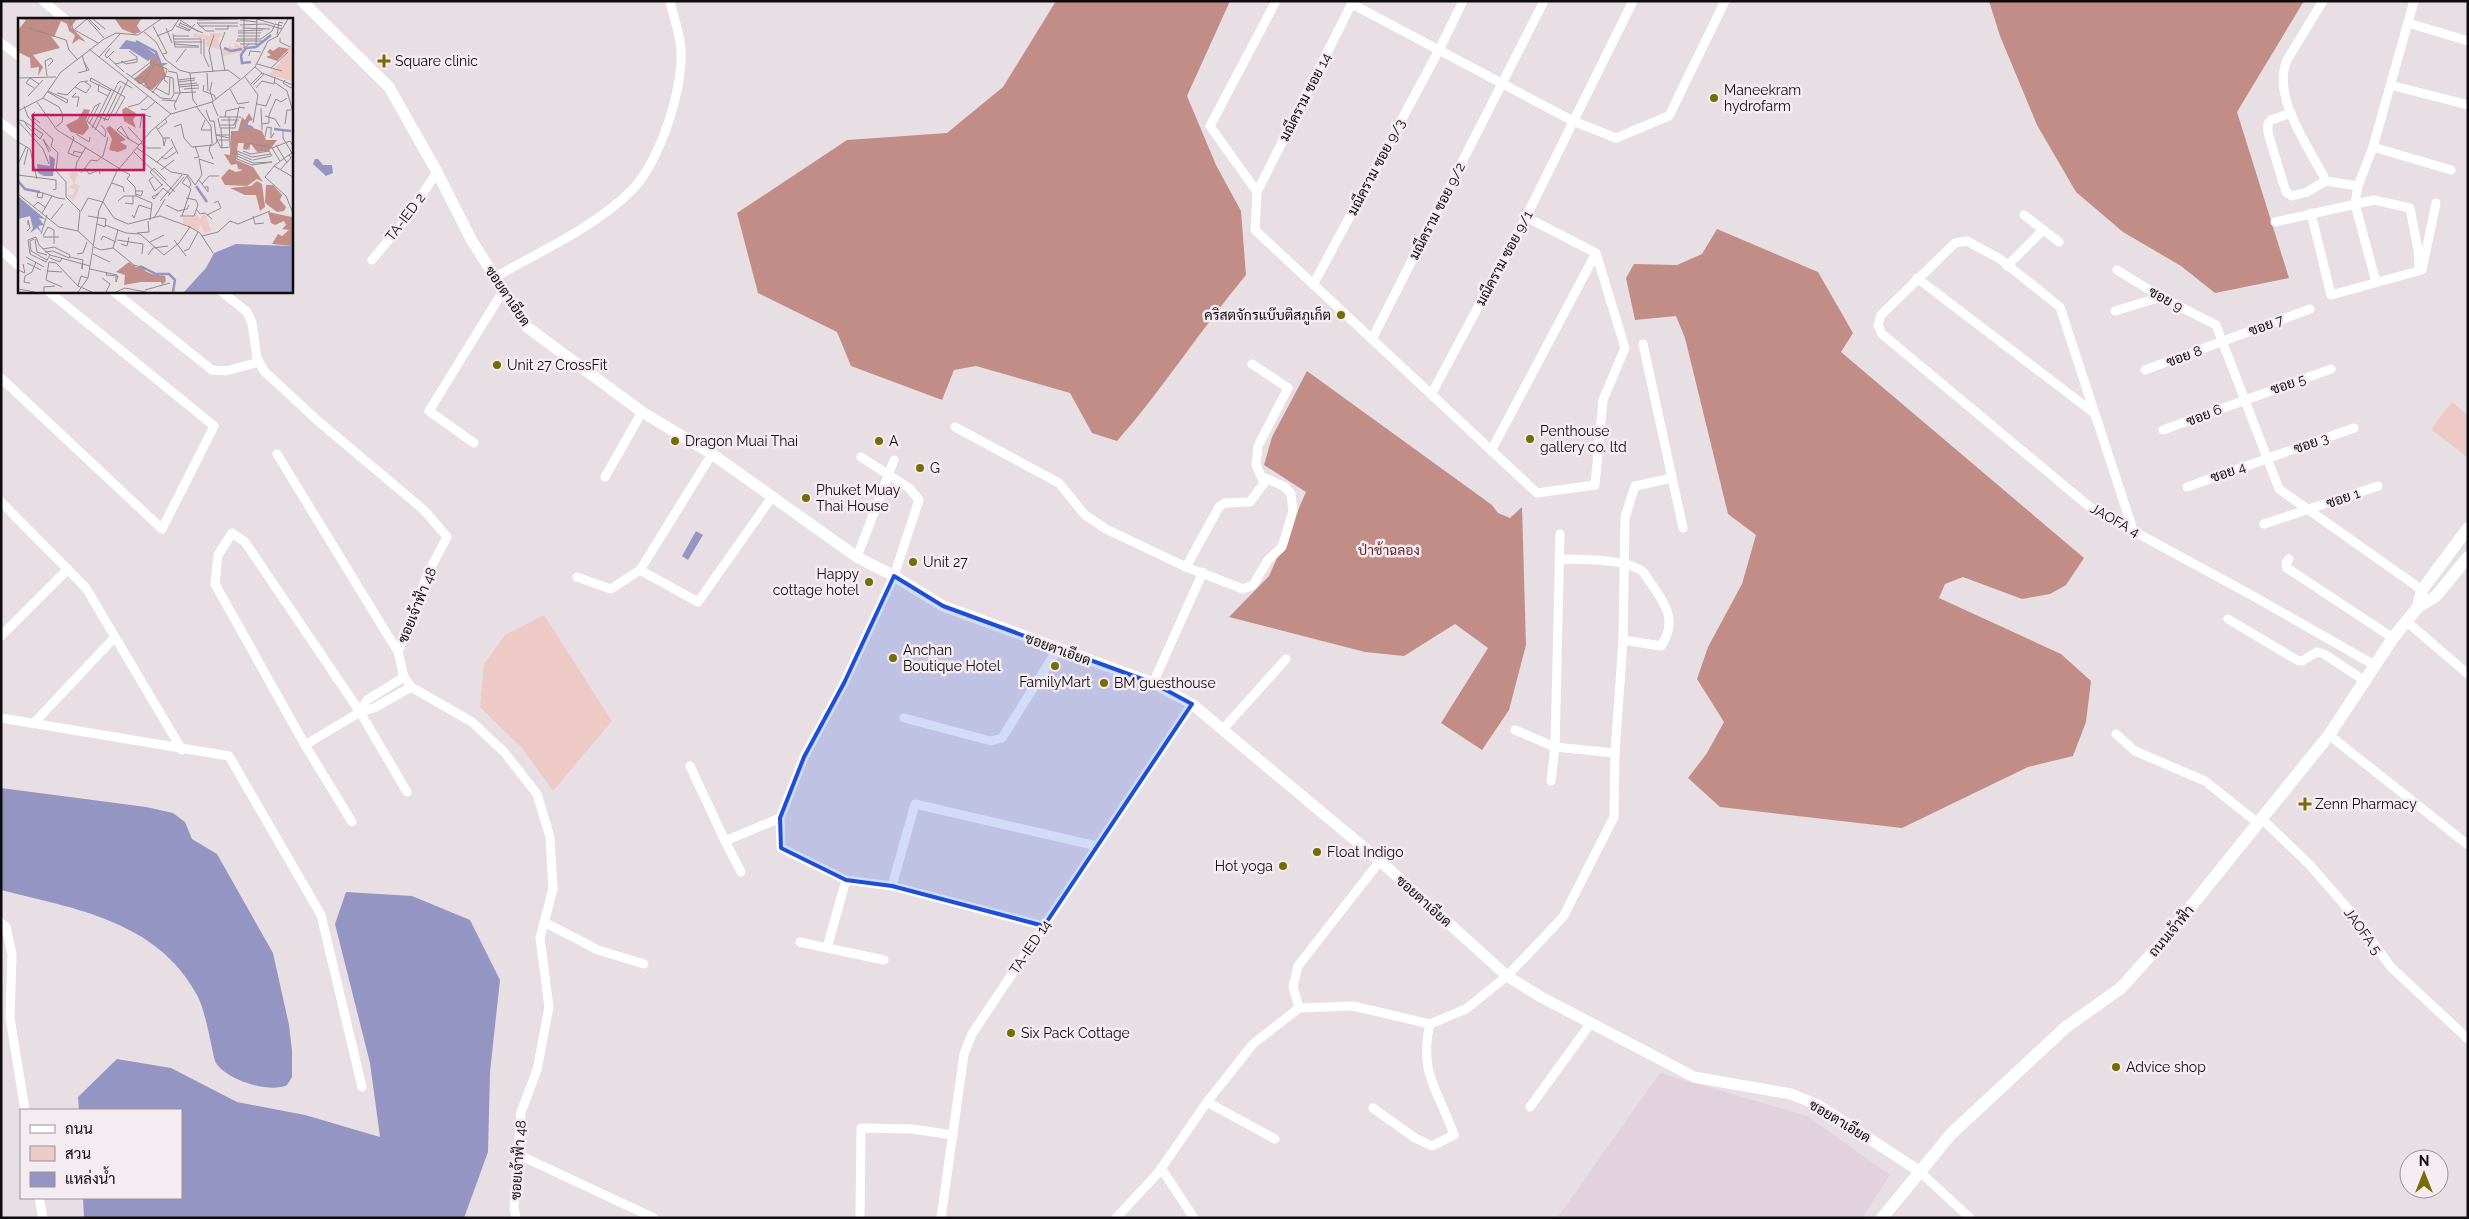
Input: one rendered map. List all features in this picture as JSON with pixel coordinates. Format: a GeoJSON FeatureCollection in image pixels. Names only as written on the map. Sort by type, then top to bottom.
{"type":"FeatureCollection","features":[{"type":"Feature","properties":{"kind":"main road","name":"ถนนเจ้าฟ้า"},"geometry":{"type":"LineString","coordinates":[[2418,607],[2422,590],[2468,528]]}},
{"type":"Feature","properties":{"kind":"main road","name":"ถนนเจ้าฟ้า"},"geometry":{"type":"LineString","coordinates":[[1882,1218],[1951,1134],[2066,1027],[2121,988],[2164,940],[2261,822],[2329,735],[2393,638],[2418,607],[2436,596],[2468,557]]}},
{"type":"Feature","properties":{"kind":"street"},"geometry":{"type":"LineString","coordinates":[[43,1],[64,18]]}},
{"type":"Feature","properties":{"kind":"street","name":"ซอยตาเอียด"},"geometry":{"type":"LineString","coordinates":[[302,1],[390,87],[437,172],[472,241],[527,327],[642,412],[712,454],[857,557],[894,576],[943,606],[1057,650],[1153,683],[1192,704],[1224,728],[1380,861],[1507,976],[1694,1077],[1790,1094],[1818,1105],[1919,1171]]}},
{"type":"Feature","properties":{"kind":"street"},"geometry":{"type":"LineString","coordinates":[[494,278],[594,220],[633,189],[652,159],[678,96],[681,43],[670,1]]}},
{"type":"Feature","properties":{"kind":"street"},"geometry":{"type":"LineString","coordinates":[[1276,1],[1210,126],[1256,192],[1255,230],[1537,493],[1595,485],[1603,400],[1625,348],[1596,253],[1526,217]]}},
{"type":"Feature","properties":{"kind":"street","name":"มณีคราม ซอย 9/3"},"geometry":{"type":"LineString","coordinates":[[1313,285],[1439,50],[1463,1]]}},
{"type":"Feature","properties":{"kind":"street","name":"มณีคราม ซอย 9/2"},"geometry":{"type":"LineString","coordinates":[[1372,339],[1544,1]]}},
{"type":"Feature","properties":{"kind":"street","name":"มณีคราม ซอย 9/1"},"geometry":{"type":"LineString","coordinates":[[1431,395],[1526,217],[1633,1]]}},
{"type":"Feature","properties":{"kind":"street"},"geometry":{"type":"LineString","coordinates":[[1352,2],[1573,121],[1616,138],[1669,116],[1725,1]]}},
{"type":"Feature","properties":{"kind":"street"},"geometry":{"type":"LineString","coordinates":[[2324,1],[2283,69],[2284,87],[2291,113],[2326,181]]}},
{"type":"Feature","properties":{"kind":"street"},"geometry":{"type":"LineString","coordinates":[[2376,282],[2356,204],[2358,186],[2373,147],[2414,1]]}},
{"type":"Feature","properties":{"kind":"street","name":"มณีคราม ซอย 14"},"geometry":{"type":"LineString","coordinates":[[1256,192],[1352,2]]}},
{"type":"Feature","properties":{"kind":"street"},"geometry":{"type":"LineString","coordinates":[[2408,23],[2468,41]]}},
{"type":"Feature","properties":{"kind":"street"},"geometry":{"type":"LineString","coordinates":[[1,43],[18,55]]}},
{"type":"Feature","properties":{"kind":"street"},"geometry":{"type":"LineString","coordinates":[[2390,85],[2468,105]]}},
{"type":"Feature","properties":{"kind":"street"},"geometry":{"type":"LineString","coordinates":[[2291,113],[2276,117],[2268,124],[2268,134],[2286,192],[2292,196],[2307,192],[2326,181],[2358,186]]}},
{"type":"Feature","properties":{"kind":"street"},"geometry":{"type":"LineString","coordinates":[[1,123],[18,135]]}},
{"type":"Feature","properties":{"kind":"street"},"geometry":{"type":"LineString","coordinates":[[2373,147],[2450,170]]}},
{"type":"Feature","properties":{"kind":"street","name":"TA-IED 2"},"geometry":{"type":"LineString","coordinates":[[372,260],[406,219],[437,172]]}},
{"type":"Feature","properties":{"kind":"street"},"geometry":{"type":"LineString","coordinates":[[2275,222],[2374,200],[2410,208],[2418,250],[2419,271]]}},
{"type":"Feature","properties":{"kind":"street"},"geometry":{"type":"LineString","coordinates":[[2311,213],[2332,295],[2422,270],[2436,203]]}},
{"type":"Feature","properties":{"kind":"street"},"geometry":{"type":"LineString","coordinates":[[2024,215],[2059,242]]}},
{"type":"Feature","properties":{"kind":"street"},"geometry":{"type":"LineString","coordinates":[[2007,266],[2043,230]]}},
{"type":"Feature","properties":{"kind":"street"},"geometry":{"type":"LineString","coordinates":[[2094,413],[1917,278],[1955,243],[1968,241],[2000,259],[2060,307],[2133,530]]}},
{"type":"Feature","properties":{"kind":"street"},"geometry":{"type":"LineString","coordinates":[[1,250],[18,265]]}},
{"type":"Feature","properties":{"kind":"street"},"geometry":{"type":"LineString","coordinates":[[1492,451],[1596,253]]}},
{"type":"Feature","properties":{"kind":"street","name":"ซอย 9"},"geometry":{"type":"LineString","coordinates":[[2117,270],[2161,298],[2216,326],[2223,342]]}},
{"type":"Feature","properties":{"kind":"street","name":"JAOFA 4"},"geometry":{"type":"LineString","coordinates":[[1917,278],[1881,315],[1878,325],[1882,334],[2091,508],[2376,666]]}},
{"type":"Feature","properties":{"kind":"street"},"geometry":{"type":"LineString","coordinates":[[474,443],[429,411],[503,290]]}},
{"type":"Feature","properties":{"kind":"street"},"geometry":{"type":"LineString","coordinates":[[1,378],[162,528],[214,426],[49,292]]}},
{"type":"Feature","properties":{"kind":"street"},"geometry":{"type":"LineString","coordinates":[[114,292],[212,370],[226,371],[259,362]]}},
{"type":"Feature","properties":{"kind":"street","name":"ซอยเจ้าฟ้า 48"},"geometry":{"type":"LineString","coordinates":[[222,292],[247,312],[252,323],[259,362],[277,384],[425,511],[448,537],[428,573],[398,652],[404,677],[412,687],[472,722],[504,752],[538,794],[550,837],[553,889],[540,938],[549,1007],[537,1070],[521,1112],[514,1208],[516,1218]]}},
{"type":"Feature","properties":{"kind":"street"},"geometry":{"type":"LineString","coordinates":[[2115,311],[2161,298]]}},
{"type":"Feature","properties":{"kind":"street","name":"ซอย 7"},"geometry":{"type":"LineString","coordinates":[[2223,342],[2310,309]]}},
{"type":"Feature","properties":{"kind":"street"},"geometry":{"type":"LineString","coordinates":[[2223,342],[2279,489],[2422,590]]}},
{"type":"Feature","properties":{"kind":"street","name":"ซอย 8"},"geometry":{"type":"LineString","coordinates":[[2144,370],[2223,342]]}},
{"type":"Feature","properties":{"kind":"street"},"geometry":{"type":"LineString","coordinates":[[1643,344],[1683,528]]}},
{"type":"Feature","properties":{"kind":"street"},"geometry":{"type":"LineString","coordinates":[[1186,567],[1220,507],[1225,503],[1253,500],[1264,485],[1263,477],[1256,465],[1258,446],[1288,388],[1252,364]]}},
{"type":"Feature","properties":{"kind":"street","name":"ซอย 5"},"geometry":{"type":"LineString","coordinates":[[2246,399],[2331,368]]}},
{"type":"Feature","properties":{"kind":"street","name":"ซอย 6"},"geometry":{"type":"LineString","coordinates":[[2163,430],[2246,399]]}},
{"type":"Feature","properties":{"kind":"street"},"geometry":{"type":"LineString","coordinates":[[605,477],[642,412]]}},
{"type":"Feature","properties":{"kind":"street"},"geometry":{"type":"LineString","coordinates":[[955,427],[1060,483],[1085,516],[1106,529],[1186,567],[1203,572],[1237,587],[1249,588],[1253,585],[1268,560],[1282,547],[1285,541],[1294,501],[1285,487],[1263,477]]}},
{"type":"Feature","properties":{"kind":"street","name":"ซอย 3"},"geometry":{"type":"LineString","coordinates":[[2268,458],[2354,428]]}},
{"type":"Feature","properties":{"kind":"street"},"geometry":{"type":"LineString","coordinates":[[277,454],[398,652]]}},
{"type":"Feature","properties":{"kind":"street"},"geometry":{"type":"LineString","coordinates":[[576,577],[611,589],[640,570],[712,454]]}},
{"type":"Feature","properties":{"kind":"street"},"geometry":{"type":"LineString","coordinates":[[861,457],[909,488],[919,500],[894,576],[844,683],[804,757],[780,818],[781,848],[846,880],[892,886],[1044,926]]}},
{"type":"Feature","properties":{"kind":"street","name":"ซอย 4"},"geometry":{"type":"LineString","coordinates":[[2187,487],[2268,458]]}},
{"type":"Feature","properties":{"kind":"street"},"geometry":{"type":"LineString","coordinates":[[857,557],[894,460]]}},
{"type":"Feature","properties":{"kind":"street"},"geometry":{"type":"LineString","coordinates":[[1116,1218],[1161,1168],[1207,1102],[1253,1044],[1300,1008],[1353,1006],[1430,1024],[1466,1008],[1507,976],[1563,917],[1614,817],[1623,640],[1625,517],[1634,486],[1672,478]]}},
{"type":"Feature","properties":{"kind":"street","name":"ซอย 1"},"geometry":{"type":"LineString","coordinates":[[2264,524],[2378,486]]}},
{"type":"Feature","properties":{"kind":"street"},"geometry":{"type":"LineString","coordinates":[[640,570],[698,602],[772,497]]}},
{"type":"Feature","properties":{"kind":"street"},"geometry":{"type":"LineString","coordinates":[[1,502],[86,588],[182,750]]}},
{"type":"Feature","properties":{"kind":"street"},"geometry":{"type":"LineString","coordinates":[[352,822],[305,745],[215,584],[218,555],[232,533],[245,542],[360,712],[407,792]]}},
{"type":"Feature","properties":{"kind":"street"},"geometry":{"type":"LineString","coordinates":[[1551,781],[1555,747],[1560,534]]}},
{"type":"Feature","properties":{"kind":"street"},"geometry":{"type":"LineString","coordinates":[[2289,558],[2286,563],[2287,568],[2393,638]]}},
{"type":"Feature","properties":{"kind":"street"},"geometry":{"type":"LineString","coordinates":[[1559,559],[1624,563],[1639,568],[1644,573],[1671,616],[1669,635],[1662,646],[1623,640]]}},
{"type":"Feature","properties":{"kind":"street"},"geometry":{"type":"LineString","coordinates":[[1,636],[68,569]]}},
{"type":"Feature","properties":{"kind":"street"},"geometry":{"type":"LineString","coordinates":[[1153,683],[1203,572]]}},
{"type":"Feature","properties":{"kind":"street"},"geometry":{"type":"LineString","coordinates":[[2228,619],[2297,660],[2302,661],[2317,652],[2324,654],[2365,681]]}},
{"type":"Feature","properties":{"kind":"street"},"geometry":{"type":"LineString","coordinates":[[2406,622],[2468,674]]}},
{"type":"Feature","properties":{"kind":"street"},"geometry":{"type":"LineString","coordinates":[[33,724],[115,637]]}},
{"type":"Feature","properties":{"kind":"street"},"geometry":{"type":"LineString","coordinates":[[904,718],[991,741],[1002,738],[1057,650]]}},
{"type":"Feature","properties":{"kind":"street"},"geometry":{"type":"LineString","coordinates":[[1224,728],[1286,659]]}},
{"type":"Feature","properties":{"kind":"street"},"geometry":{"type":"LineString","coordinates":[[360,712],[367,700],[404,677]]}},
{"type":"Feature","properties":{"kind":"street"},"geometry":{"type":"LineString","coordinates":[[305,745],[360,712],[374,708],[412,687]]}},
{"type":"Feature","properties":{"kind":"street","name":"TA-IED 14"},"geometry":{"type":"LineString","coordinates":[[941,1218],[964,1054],[972,1034],[1192,704]]}},
{"type":"Feature","properties":{"kind":"street"},"geometry":{"type":"LineString","coordinates":[[1,718],[182,750],[229,756],[321,915],[362,1087]]}},
{"type":"Feature","properties":{"kind":"street"},"geometry":{"type":"LineString","coordinates":[[1516,730],[1555,747],[1616,753]]}},
{"type":"Feature","properties":{"kind":"street","name":"JAOFA 5"},"geometry":{"type":"LineString","coordinates":[[2116,734],[2135,751],[2205,781],[2261,822],[2310,864],[2348,909],[2391,967],[2468,1039]]}},
{"type":"Feature","properties":{"kind":"street"},"geometry":{"type":"LineString","coordinates":[[2329,735],[2468,845]]}},
{"type":"Feature","properties":{"kind":"street"},"geometry":{"type":"LineString","coordinates":[[690,766],[724,841],[741,872]]}},
{"type":"Feature","properties":{"kind":"street"},"geometry":{"type":"LineString","coordinates":[[892,886],[915,804],[1097,846]]}},
{"type":"Feature","properties":{"kind":"street"},"geometry":{"type":"LineString","coordinates":[[724,841],[780,818]]}},
{"type":"Feature","properties":{"kind":"street"},"geometry":{"type":"LineString","coordinates":[[1300,1008],[1293,987],[1298,966],[1380,861]]}},
{"type":"Feature","properties":{"kind":"street"},"geometry":{"type":"LineString","coordinates":[[827,948],[846,880]]}},
{"type":"Feature","properties":{"kind":"street"},"geometry":{"type":"LineString","coordinates":[[544,922],[598,950],[644,964]]}},
{"type":"Feature","properties":{"kind":"street"},"geometry":{"type":"LineString","coordinates":[[1,923],[6,927],[12,954],[6,1018],[25,1109]]}},
{"type":"Feature","properties":{"kind":"street"},"geometry":{"type":"LineString","coordinates":[[800,942],[884,960]]}},
{"type":"Feature","properties":{"kind":"street"},"geometry":{"type":"LineString","coordinates":[[1530,1107],[1591,1023]]}},
{"type":"Feature","properties":{"kind":"street"},"geometry":{"type":"LineString","coordinates":[[1372,1108],[1415,1138],[1432,1146],[1454,1135],[1427,1071],[1426,1042],[1430,1024]]}},
{"type":"Feature","properties":{"kind":"street"},"geometry":{"type":"LineString","coordinates":[[1207,1102],[1275,1139]]}},
{"type":"Feature","properties":{"kind":"street"},"geometry":{"type":"LineString","coordinates":[[860,1218],[861,1128],[912,1129],[952,1135]]}},
{"type":"Feature","properties":{"kind":"street"},"geometry":{"type":"LineString","coordinates":[[517,1154],[654,1218]]}},
{"type":"Feature","properties":{"kind":"street"},"geometry":{"type":"LineString","coordinates":[[1161,1168],[1194,1218]]}},
{"type":"Feature","properties":{"kind":"street"},"geometry":{"type":"LineString","coordinates":[[1919,1171],[1970,1218]]}},
{"type":"Feature","properties":{"kind":"street"},"geometry":{"type":"LineString","coordinates":[[39,1199],[43,1218]]}},
{"type":"Feature","properties":{"kind":"highlighted area"},"geometry":{"type":"Polygon","coordinates":[[[894,576],[943,606],[1153,683],[1192,704],[1044,926],[892,886],[846,880],[781,848],[780,818],[804,757],[844,683],[894,576]]]}},
{"type":"Feature","properties":{"kind":"shaded area"},"geometry":{"type":"Polygon","coordinates":[[[1660,1073],[1807,1116],[1890,1175],[1862,1218],[1557,1218],[1660,1073]]]}},
{"type":"Feature","properties":{"kind":"green space"},"geometry":{"type":"Polygon","coordinates":[[[1056,1],[1230,1],[1187,96],[1216,165],[1241,211],[1246,275],[1150,401],[1117,441],[1092,433],[1070,393],[976,366],[954,370],[942,400],[851,366],[837,332],[758,293],[737,213],[847,140],[947,133],[1003,87],[1056,1]]]}},
{"type":"Feature","properties":{"kind":"green space"},"geometry":{"type":"Polygon","coordinates":[[[1989,1],[2304,1],[2237,112],[2289,278],[2215,293],[2181,266],[2123,232],[2076,192],[2037,125],[2000,36],[1989,1]]]}},
{"type":"Feature","properties":{"kind":"green space"},"geometry":{"type":"Polygon","coordinates":[[[1717,229],[1818,272],[1853,333],[1841,352],[2084,558],[2066,585],[2050,594],[2022,599],[1963,577],[1945,584],[1939,598],[2061,654],[2091,681],[2086,722],[2073,756],[2028,767],[1902,828],[1720,807],[1688,778],[1707,753],[1724,722],[1697,679],[1708,647],[1742,584],[1756,535],[1728,514],[1685,338],[1676,316],[1635,320],[1626,278],[1634,264],[1677,265],[1702,254],[1717,229]]]}},
{"type":"Feature","properties":{"kind":"green space","name":"ป่าช้าฉลอง"},"geometry":{"type":"Polygon","coordinates":[[[1307,371],[1492,505],[1498,513],[1510,518],[1522,507],[1526,645],[1509,710],[1482,750],[1441,723],[1488,648],[1455,624],[1404,656],[1365,652],[1229,617],[1269,576],[1306,492],[1264,465],[1272,437],[1307,371]]]}},
{"type":"Feature","properties":{"kind":"green space"},"geometry":{"type":"Polygon","coordinates":[[[2452,402],[2468,415],[2468,458],[2431,429],[2452,402]]]}},
{"type":"Feature","properties":{"kind":"green space"},"geometry":{"type":"Polygon","coordinates":[[[544,615],[612,721],[553,791],[522,748],[480,707],[484,664],[505,635],[544,615]]]}},
{"type":"Feature","properties":{"kind":"water"},"geometry":{"type":"Polygon","coordinates":[[[315,159],[318,159],[323,165],[332,165],[333,173],[326,176],[313,164],[315,159]]]}},
{"type":"Feature","properties":{"kind":"water"},"geometry":{"type":"Polygon","coordinates":[[[696,531],[703,535],[688,560],[682,556],[696,531]]]}},
{"type":"Feature","properties":{"kind":"water"},"geometry":{"type":"Polygon","coordinates":[[[1,788],[146,807],[173,813],[185,822],[192,839],[217,854],[273,953],[289,1025],[292,1051],[292,1077],[287,1085],[270,1088],[259,1086],[237,1079],[220,1068],[215,1061],[205,1018],[197,995],[180,970],[160,950],[137,934],[85,912],[1,890],[1,788]]]}},
{"type":"Feature","properties":{"kind":"water"},"geometry":{"type":"Polygon","coordinates":[[[346,892],[412,896],[470,920],[500,980],[490,1072],[488,1152],[464,1218],[84,1218],[83,1199],[182,1199],[182,1109],[79,1109],[78,1097],[117,1059],[171,1068],[237,1102],[305,1115],[380,1137],[370,1063],[335,924],[346,892]]]}},
{"type":"Feature","properties":{"kind":"place","name":"Square clinic"},"geometry":{"type":"Point","coordinates":[384,61]}},
{"type":"Feature","properties":{"kind":"place","name":"Maneekram hydrofarm"},"geometry":{"type":"Point","coordinates":[1714,98]}},
{"type":"Feature","properties":{"kind":"place","name":"คริสตจักรแบ๊บติสภูเก็ต"},"geometry":{"type":"Point","coordinates":[1341,315]}},
{"type":"Feature","properties":{"kind":"place","name":"Unit 27 CrossFit"},"geometry":{"type":"Point","coordinates":[497,365]}},
{"type":"Feature","properties":{"kind":"place","name":"Penthouse gallery co. ltd"},"geometry":{"type":"Point","coordinates":[1530,439]}},
{"type":"Feature","properties":{"kind":"place","name":"Dragon Muai Thai"},"geometry":{"type":"Point","coordinates":[675,441]}},
{"type":"Feature","properties":{"kind":"place","name":"A"},"geometry":{"type":"Point","coordinates":[879,441]}},
{"type":"Feature","properties":{"kind":"place","name":"G"},"geometry":{"type":"Point","coordinates":[920,468]}},
{"type":"Feature","properties":{"kind":"place","name":"Phuket Muay Thai House"},"geometry":{"type":"Point","coordinates":[806,498]}},
{"type":"Feature","properties":{"kind":"place","name":"Unit 27"},"geometry":{"type":"Point","coordinates":[913,562]}},
{"type":"Feature","properties":{"kind":"place","name":"Happy cottage hotel"},"geometry":{"type":"Point","coordinates":[869,582]}},
{"type":"Feature","properties":{"kind":"place","name":"Anchan Boutique Hotel"},"geometry":{"type":"Point","coordinates":[893,658]}},
{"type":"Feature","properties":{"kind":"place","name":"FamilyMart"},"geometry":{"type":"Point","coordinates":[1055,666]}},
{"type":"Feature","properties":{"kind":"place","name":"BM guesthouse"},"geometry":{"type":"Point","coordinates":[1104,683]}},
{"type":"Feature","properties":{"kind":"place","name":"Zenn Pharmacy"},"geometry":{"type":"Point","coordinates":[2305,804]}},
{"type":"Feature","properties":{"kind":"place","name":"Float Indigo"},"geometry":{"type":"Point","coordinates":[1317,852]}},
{"type":"Feature","properties":{"kind":"place","name":"Hot yoga"},"geometry":{"type":"Point","coordinates":[1283,866]}},
{"type":"Feature","properties":{"kind":"place","name":"Six Pack Cottage"},"geometry":{"type":"Point","coordinates":[1011,1033]}},
{"type":"Feature","properties":{"kind":"place","name":"Advice shop"},"geometry":{"type":"Point","coordinates":[2116,1067]}}]}
